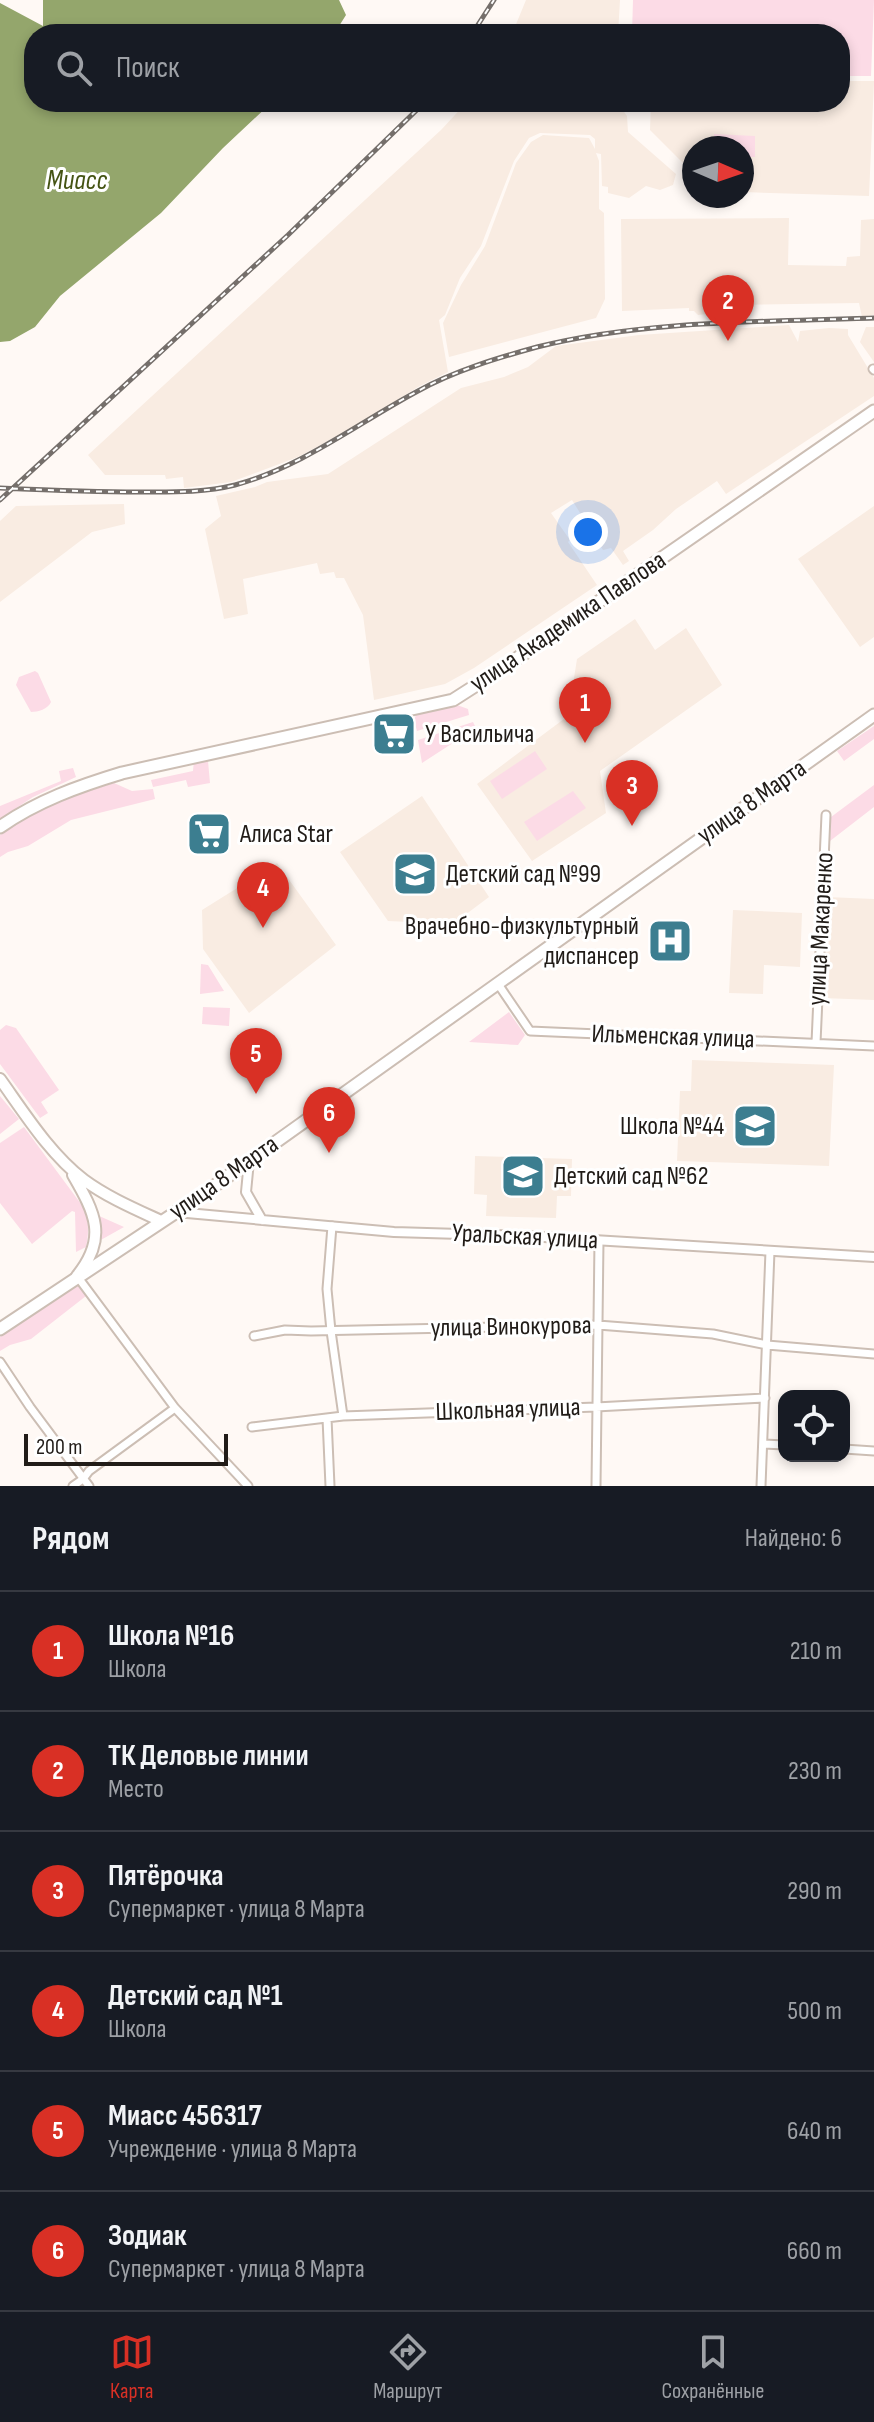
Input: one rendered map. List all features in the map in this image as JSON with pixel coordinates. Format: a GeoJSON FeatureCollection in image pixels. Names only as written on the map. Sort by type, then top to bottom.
{"type":"FeatureCollection","features":[{"type":"Feature","properties":{"kind":"main road","name":"улица Академика Павлова"},"geometry":{"type":"LineString","coordinates":[[0,827],[37,805],[81,785],[122,773],[453,700],[874,411]]}},
{"type":"Feature","properties":{"kind":"main road","name":"улица 8 Марта"},"geometry":{"type":"LineString","coordinates":[[0,1329],[176,1212],[874,715]]}},
{"type":"Feature","properties":{"kind":"main road"},"geometry":{"type":"LineString","coordinates":[[0,1079],[68,1166],[96,1188],[161,1221]]}},
{"type":"Feature","properties":{"kind":"main road"},"geometry":{"type":"LineString","coordinates":[[68,1166],[92,1208],[95,1226],[95,1247],[77,1276]]}},
{"type":"Feature","properties":{"kind":"street","name":"улица Макаренко"},"geometry":{"type":"LineString","coordinates":[[816,1043],[826,815]]}},
{"type":"Feature","properties":{"kind":"street","name":"Ильменская улица"},"geometry":{"type":"LineString","coordinates":[[498,984],[530,1031],[874,1046]]}},
{"type":"Feature","properties":{"kind":"street"},"geometry":{"type":"LineString","coordinates":[[249,1160],[246,1192],[262,1220]]}},
{"type":"Feature","properties":{"kind":"street","name":"Уральская улица"},"geometry":{"type":"LineString","coordinates":[[176,1212],[394,1232],[461,1233],[874,1257]]}},
{"type":"Feature","properties":{"kind":"street"},"geometry":{"type":"LineString","coordinates":[[332,1226],[327,1289],[343,1416]]}},
{"type":"Feature","properties":{"kind":"street"},"geometry":{"type":"LineString","coordinates":[[596,1486],[599,1241]]}},
{"type":"Feature","properties":{"kind":"street"},"geometry":{"type":"LineString","coordinates":[[761,1486],[770,1251]]}},
{"type":"Feature","properties":{"kind":"street"},"geometry":{"type":"LineString","coordinates":[[77,1276],[175,1408],[248,1486]]}},
{"type":"Feature","properties":{"kind":"street","name":"улица Винокурова"},"geometry":{"type":"LineString","coordinates":[[254,1336],[285,1330],[598,1325],[713,1334],[767,1345],[874,1354]]}},
{"type":"Feature","properties":{"kind":"street"},"geometry":{"type":"LineString","coordinates":[[0,1362],[89,1486]]}},
{"type":"Feature","properties":{"kind":"street","name":"Школьная улица"},"geometry":{"type":"LineString","coordinates":[[252,1427],[343,1416],[765,1398]]}},
{"type":"Feature","properties":{"kind":"street"},"geometry":{"type":"LineString","coordinates":[[73,1486],[175,1408]]}},
{"type":"Feature","properties":{"kind":"street"},"geometry":{"type":"LineString","coordinates":[[327,1418],[330,1486]]}},
{"type":"Feature","properties":{"kind":"street"},"geometry":{"type":"LineString","coordinates":[[764,1444],[778,1445]]}},
{"type":"Feature","properties":{"kind":"street"},"geometry":{"type":"LineString","coordinates":[[850,1449],[874,1451]]}},
{"type":"Feature","properties":{"kind":"shaded area"},"geometry":{"type":"Polygon","coordinates":[[[526,0],[620,0],[619,24],[516,24],[526,0]]]}},
{"type":"Feature","properties":{"kind":"shaded area"},"geometry":{"type":"Polygon","coordinates":[[[633,0],[874,0],[871,76],[850,76],[850,24],[632,24],[633,0]]]}},
{"type":"Feature","properties":{"kind":"shaded area"},"geometry":{"type":"Polygon","coordinates":[[[850,81],[874,81],[869,196],[754,192],[754,136],[682,136],[682,162],[650,130],[651,112],[850,112],[850,81]]]}},
{"type":"Feature","properties":{"kind":"shaded area"},"geometry":{"type":"Polygon","coordinates":[[[458,112],[624,112],[628,132],[676,174],[673,185],[660,190],[646,186],[629,198],[608,193],[608,187],[602,186],[601,154],[596,153],[599,161],[599,209],[604,213],[605,299],[596,318],[449,357],[443,323],[485,246],[516,163],[531,142],[543,135],[589,138],[595,149],[595,139],[590,135],[540,133],[529,138],[514,161],[481,246],[460,278],[445,315],[439,320],[448,372],[298,457],[231,482],[184,488],[183,477],[166,479],[165,475],[105,475],[88,455],[458,112]]]}},
{"type":"Feature","properties":{"kind":"shaded area"},"geometry":{"type":"Polygon","coordinates":[[[714,134],[755,136],[755,157],[754,136],[714,134]]]}},
{"type":"Feature","properties":{"kind":"shaded area"},"geometry":{"type":"Polygon","coordinates":[[[789,218],[788,265],[846,266],[847,257],[860,256],[861,220],[874,219],[874,315],[862,317],[859,303],[726,305],[725,312],[698,315],[689,308],[622,311],[621,219],[789,218]]]}},
{"type":"Feature","properties":{"kind":"shaded area"},"geometry":{"type":"Polygon","coordinates":[[[789,325],[798,342],[800,331],[848,329],[848,335],[874,378],[874,396],[726,494],[717,481],[623,551],[629,561],[623,565],[611,548],[603,550],[572,500],[551,513],[597,585],[474,668],[445,684],[374,700],[363,615],[344,578],[336,578],[334,572],[320,574],[317,563],[243,579],[248,614],[224,619],[205,529],[221,516],[216,496],[267,482],[328,474],[461,388],[528,367],[556,346],[639,335],[789,325]]]}},
{"type":"Feature","properties":{"kind":"shaded area"},"geometry":{"type":"Polygon","coordinates":[[[866,327],[874,327],[874,362],[860,342],[866,327]]]}},
{"type":"Feature","properties":{"kind":"shaded area"},"geometry":{"type":"Polygon","coordinates":[[[124,504],[125,524],[92,532],[0,602],[0,521],[16,506],[124,504]]]}},
{"type":"Feature","properties":{"kind":"shaded area"},"geometry":{"type":"Polygon","coordinates":[[[874,506],[874,637],[860,647],[798,559],[874,506]]]}},
{"type":"Feature","properties":{"kind":"shaded area"},"geometry":{"type":"Polygon","coordinates":[[[635,619],[655,650],[686,628],[722,685],[600,771],[606,813],[532,861],[477,784],[568,716],[577,659],[635,619]]]}},
{"type":"Feature","properties":{"kind":"shaded area"},"geometry":{"type":"Polygon","coordinates":[[[35,671],[51,702],[42,710],[31,712],[16,685],[19,677],[35,671]]]}},
{"type":"Feature","properties":{"kind":"shaded area"},"geometry":{"type":"Polygon","coordinates":[[[457,705],[468,709],[469,715],[417,731],[416,715],[457,705]]]}},
{"type":"Feature","properties":{"kind":"shaded area"},"geometry":{"type":"Polygon","coordinates":[[[473,722],[476,728],[422,763],[418,740],[473,722]]]}},
{"type":"Feature","properties":{"kind":"shaded area"},"geometry":{"type":"Polygon","coordinates":[[[874,726],[874,739],[844,761],[837,751],[874,726]]]}},
{"type":"Feature","properties":{"kind":"shaded area"},"geometry":{"type":"Polygon","coordinates":[[[535,751],[547,769],[502,799],[490,781],[535,751]]]}},
{"type":"Feature","properties":{"kind":"shaded area"},"geometry":{"type":"Polygon","coordinates":[[[204,758],[208,761],[210,783],[188,787],[186,780],[153,787],[151,780],[193,771],[194,760],[204,758]]]}},
{"type":"Feature","properties":{"kind":"shaded area"},"geometry":{"type":"Polygon","coordinates":[[[73,768],[76,777],[33,797],[0,819],[0,806],[61,781],[59,771],[73,768]]]}},
{"type":"Feature","properties":{"kind":"shaded area"},"geometry":{"type":"Polygon","coordinates":[[[114,783],[132,791],[153,789],[155,799],[71,820],[28,846],[0,857],[0,835],[13,826],[55,804],[114,783]]]}},
{"type":"Feature","properties":{"kind":"shaded area"},"geometry":{"type":"Polygon","coordinates":[[[874,785],[874,807],[830,841],[831,817],[874,785]]]}},
{"type":"Feature","properties":{"kind":"shaded area"},"geometry":{"type":"Polygon","coordinates":[[[573,791],[586,808],[537,841],[524,822],[573,791]]]}},
{"type":"Feature","properties":{"kind":"shaded area","name":"Детский сад №99"},"geometry":{"type":"Polygon","coordinates":[[[422,796],[489,897],[453,924],[388,921],[340,852],[422,796]]]}},
{"type":"Feature","properties":{"kind":"shaded area"},"geometry":{"type":"Polygon","coordinates":[[[277,863],[336,945],[249,1013],[203,949],[202,910],[277,863]]]}},
{"type":"Feature","properties":{"kind":"shaded area"},"geometry":{"type":"Polygon","coordinates":[[[827,897],[874,899],[874,1000],[823,998],[827,897]]]}},
{"type":"Feature","properties":{"kind":"shaded area"},"geometry":{"type":"Polygon","coordinates":[[[733,910],[802,913],[800,967],[764,965],[763,994],[729,993],[733,910]]]}},
{"type":"Feature","properties":{"kind":"shaded area"},"geometry":{"type":"Polygon","coordinates":[[[201,964],[208,965],[224,991],[200,994],[201,964]]]}},
{"type":"Feature","properties":{"kind":"shaded area"},"geometry":{"type":"Polygon","coordinates":[[[203,1007],[230,1008],[229,1026],[202,1024],[203,1007]]]}},
{"type":"Feature","properties":{"kind":"shaded area"},"geometry":{"type":"Polygon","coordinates":[[[509,1012],[525,1035],[518,1045],[469,1042],[509,1012]]]}},
{"type":"Feature","properties":{"kind":"shaded area"},"geometry":{"type":"Polygon","coordinates":[[[6,1025],[16,1028],[59,1090],[41,1102],[48,1113],[40,1118],[0,1064],[0,1030],[6,1025]]]}},
{"type":"Feature","properties":{"kind":"shaded area","name":"Школа №44"},"geometry":{"type":"Polygon","coordinates":[[[692,1060],[834,1065],[829,1166],[677,1161],[680,1091],[691,1091],[692,1060]]]}},
{"type":"Feature","properties":{"kind":"shaded area"},"geometry":{"type":"Polygon","coordinates":[[[0,1096],[19,1119],[0,1134],[0,1096]]]}},
{"type":"Feature","properties":{"kind":"shaded area"},"geometry":{"type":"Polygon","coordinates":[[[24,1127],[84,1208],[88,1222],[87,1242],[86,1247],[76,1252],[75,1212],[72,1211],[32,1244],[0,1203],[0,1143],[24,1127]]]}},
{"type":"Feature","properties":{"kind":"shaded area","name":"Детский сад №62"},"geometry":{"type":"Polygon","coordinates":[[[475,1156],[572,1159],[571,1196],[557,1196],[556,1218],[486,1216],[487,1195],[474,1194],[475,1156]]]}},
{"type":"Feature","properties":{"kind":"shaded area"},"geometry":{"type":"Polygon","coordinates":[[[97,1215],[124,1227],[99,1241],[97,1215]]]}},
{"type":"Feature","properties":{"kind":"shaded area"},"geometry":{"type":"Polygon","coordinates":[[[78,1285],[86,1296],[31,1339],[0,1351],[0,1337],[68,1286],[78,1285]]]}},
{"type":"Feature","properties":{"kind":"water","name":"Миасс"},"geometry":{"type":"Polygon","coordinates":[[[43,0],[339,0],[346,15],[340,24],[43,24],[43,0]]]}},
{"type":"Feature","properties":{"kind":"water","name":"Миасс"},"geometry":{"type":"Polygon","coordinates":[[[0,3],[39,24],[24,24],[24,112],[261,112],[161,213],[60,296],[35,327],[10,341],[0,342],[0,3]]]}},
{"type":"Feature","properties":{"kind":"railway"},"geometry":{"type":"LineString","coordinates":[[478,24],[494,0]]}},
{"type":"Feature","properties":{"kind":"railway"},"geometry":{"type":"LineString","coordinates":[[0,500],[288,235],[415,112]]}},
{"type":"Feature","properties":{"kind":"railway"},"geometry":{"type":"LineString","coordinates":[[0,488],[163,492],[223,488],[260,477],[307,456],[446,377],[537,347],[578,338],[662,327],[874,318]]}},
{"type":"Feature","properties":{"kind":"place","name":"ТК Деловые линии"},"geometry":{"type":"Point","coordinates":[728,341]}},
{"type":"Feature","properties":{"kind":"place","name":"У Васильича"},"geometry":{"type":"Point","coordinates":[394,734]}},
{"type":"Feature","properties":{"kind":"place","name":"Школа №16"},"geometry":{"type":"Point","coordinates":[585,743]}},
{"type":"Feature","properties":{"kind":"place","name":"Пятёрочка"},"geometry":{"type":"Point","coordinates":[632,826]}},
{"type":"Feature","properties":{"kind":"place","name":"Алиса Star"},"geometry":{"type":"Point","coordinates":[209,834]}},
{"type":"Feature","properties":{"kind":"place","name":"Детский сад №99"},"geometry":{"type":"Point","coordinates":[415,874]}},
{"type":"Feature","properties":{"kind":"place","name":"Детский сад №1"},"geometry":{"type":"Point","coordinates":[263,928]}},
{"type":"Feature","properties":{"kind":"place","name":"Врачебно-физкультурный диспансер"},"geometry":{"type":"Point","coordinates":[670,941]}},
{"type":"Feature","properties":{"kind":"place","name":"Миасс 456317"},"geometry":{"type":"Point","coordinates":[256,1094]}},
{"type":"Feature","properties":{"kind":"place","name":"Школа №44"},"geometry":{"type":"Point","coordinates":[755,1126]}},
{"type":"Feature","properties":{"kind":"place","name":"Зодиак"},"geometry":{"type":"Point","coordinates":[329,1153]}},
{"type":"Feature","properties":{"kind":"place","name":"Детский сад №62"},"geometry":{"type":"Point","coordinates":[523,1176]}}]}
